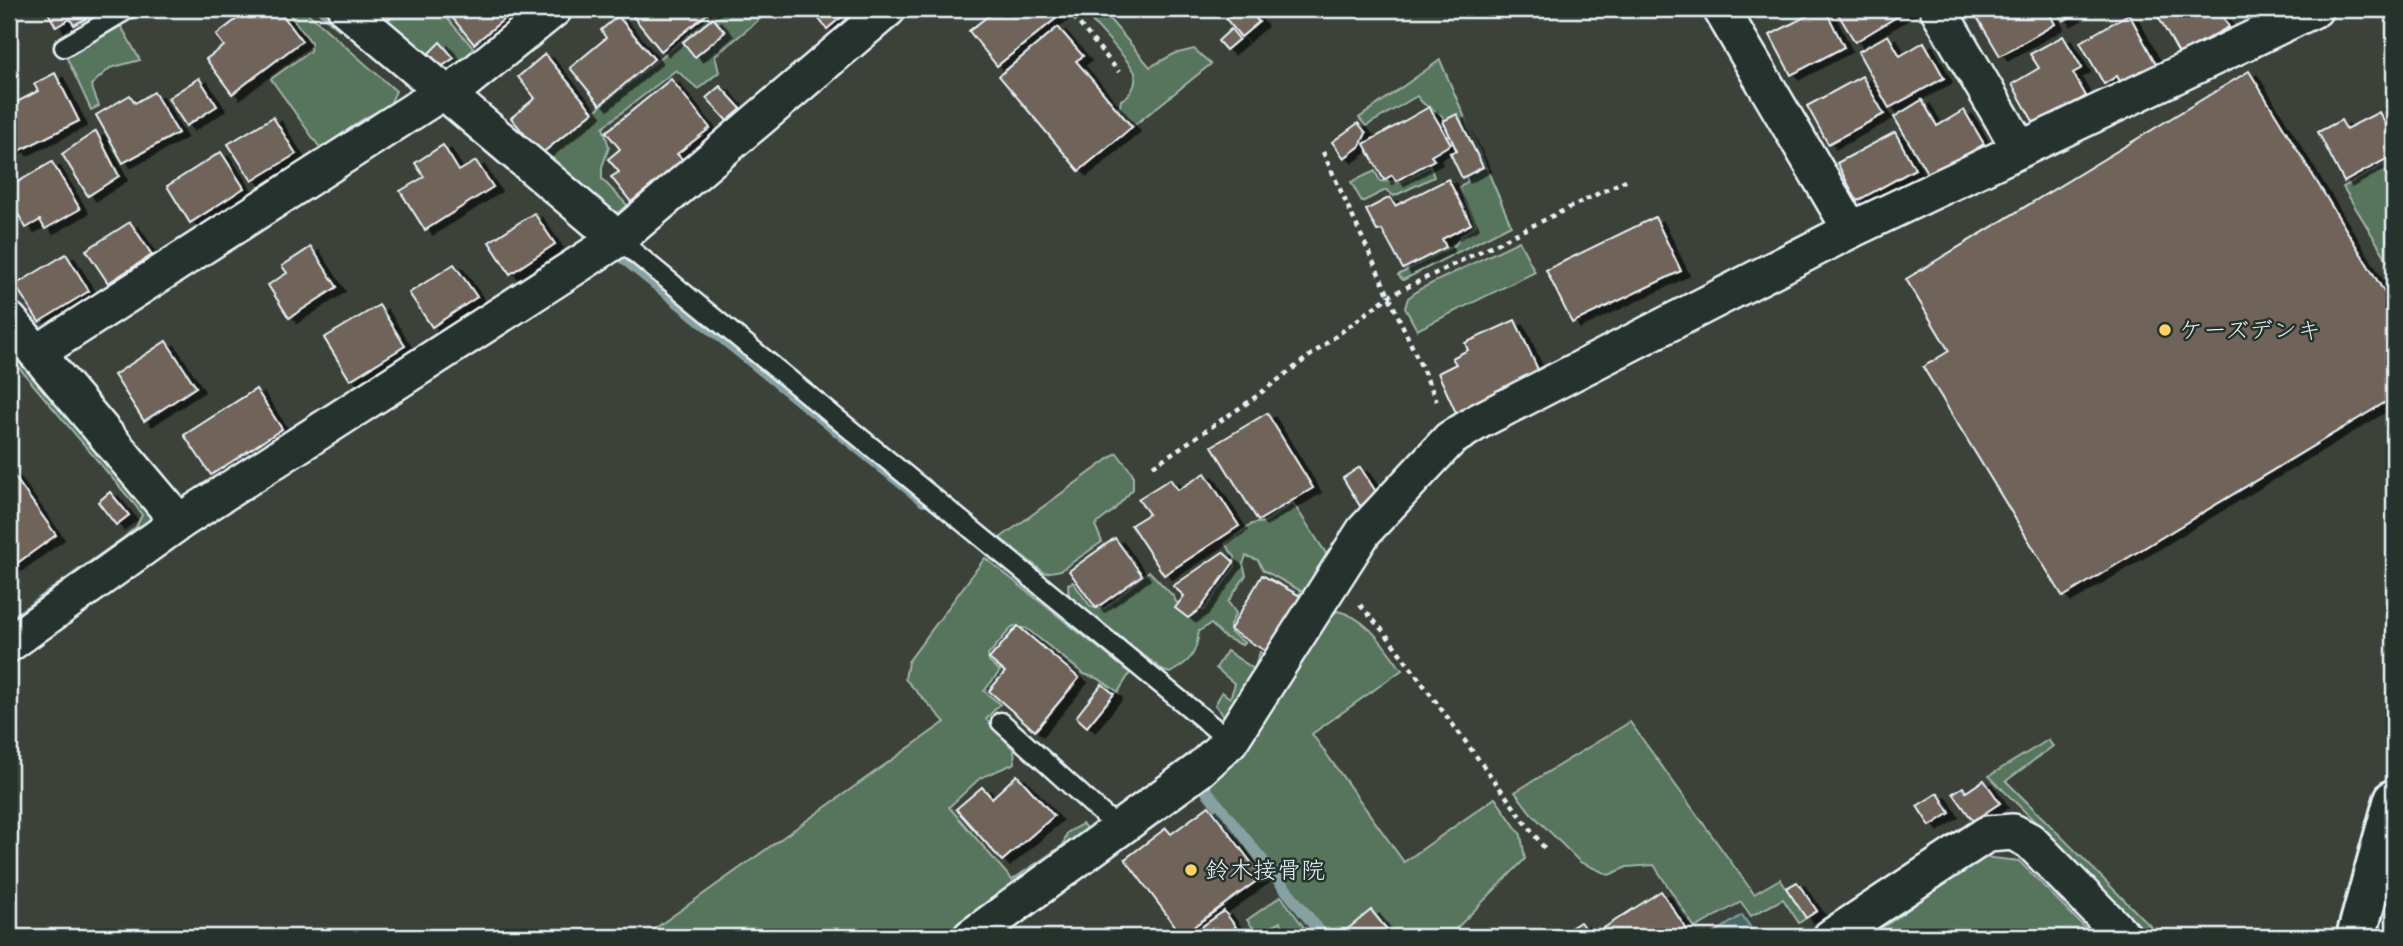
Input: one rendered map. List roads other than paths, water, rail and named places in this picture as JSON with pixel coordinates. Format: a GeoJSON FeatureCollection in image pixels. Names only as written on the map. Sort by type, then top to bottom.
{"type":"FeatureCollection","features":[{"type":"Feature","properties":{"kind":"main road"},"geometry":{"type":"LineString","coordinates":[[2356,937],[2394,799]]}},
{"type":"Feature","properties":{"kind":"street"},"geometry":{"type":"LineString","coordinates":[[346,9],[618,239]]}},
{"type":"Feature","properties":{"kind":"street"},"geometry":{"type":"LineString","coordinates":[[37,353],[446,93],[554,9]]}},
{"type":"Feature","properties":{"kind":"street"},"geometry":{"type":"LineString","coordinates":[[9,644],[179,522],[618,239],[888,9]]}},
{"type":"Feature","properties":{"kind":"street"},"geometry":{"type":"LineString","coordinates":[[1721,9],[1851,230]]}},
{"type":"Feature","properties":{"kind":"street"},"geometry":{"type":"LineString","coordinates":[[1938,9],[2020,149]]}},
{"type":"Feature","properties":{"kind":"street"},"geometry":{"type":"LineString","coordinates":[[971,937],[1199,770],[1230,741],[1364,531],[1454,437],[1851,230],[2020,149],[2266,18],[2315,9]]}},
{"type":"Feature","properties":{"kind":"street"},"geometry":{"type":"LineString","coordinates":[[9,320],[179,522]]}},
{"type":"Feature","properties":{"kind":"street"},"geometry":{"type":"LineString","coordinates":[[1831,937],[1987,834],[2012,832],[2030,841],[2124,937]]}},
{"type":"Feature","properties":{"kind":"lane"},"geometry":{"type":"LineString","coordinates":[[64,47],[128,9]]}},
{"type":"Feature","properties":{"kind":"lane"},"geometry":{"type":"LineString","coordinates":[[618,239],[1230,741]]}},
{"type":"Feature","properties":{"kind":"lane"},"geometry":{"type":"LineString","coordinates":[[1001,722],[1119,829]]}},
{"type":"Feature","properties":{"kind":"water"},"geometry":{"type":"Polygon","coordinates":[[[1742,915],[1757,937],[1708,937],[1742,915]]]}},
{"type":"Feature","properties":{"kind":"waterway"},"geometry":{"type":"LineString","coordinates":[[322,9],[341,25]]}},
{"type":"Feature","properties":{"kind":"waterway"},"geometry":{"type":"LineString","coordinates":[[611,248],[924,501]]}},
{"type":"Feature","properties":{"kind":"waterway"},"geometry":{"type":"LineString","coordinates":[[1201,784],[1324,937]]}},
{"type":"Feature","properties":{"kind":"place","name":"ケーズデンキ"},"geometry":{"type":"Point","coordinates":[2165,330]}},
{"type":"Feature","properties":{"kind":"place","name":"鈴木接骨院"},"geometry":{"type":"Point","coordinates":[1191,870]}}]}
